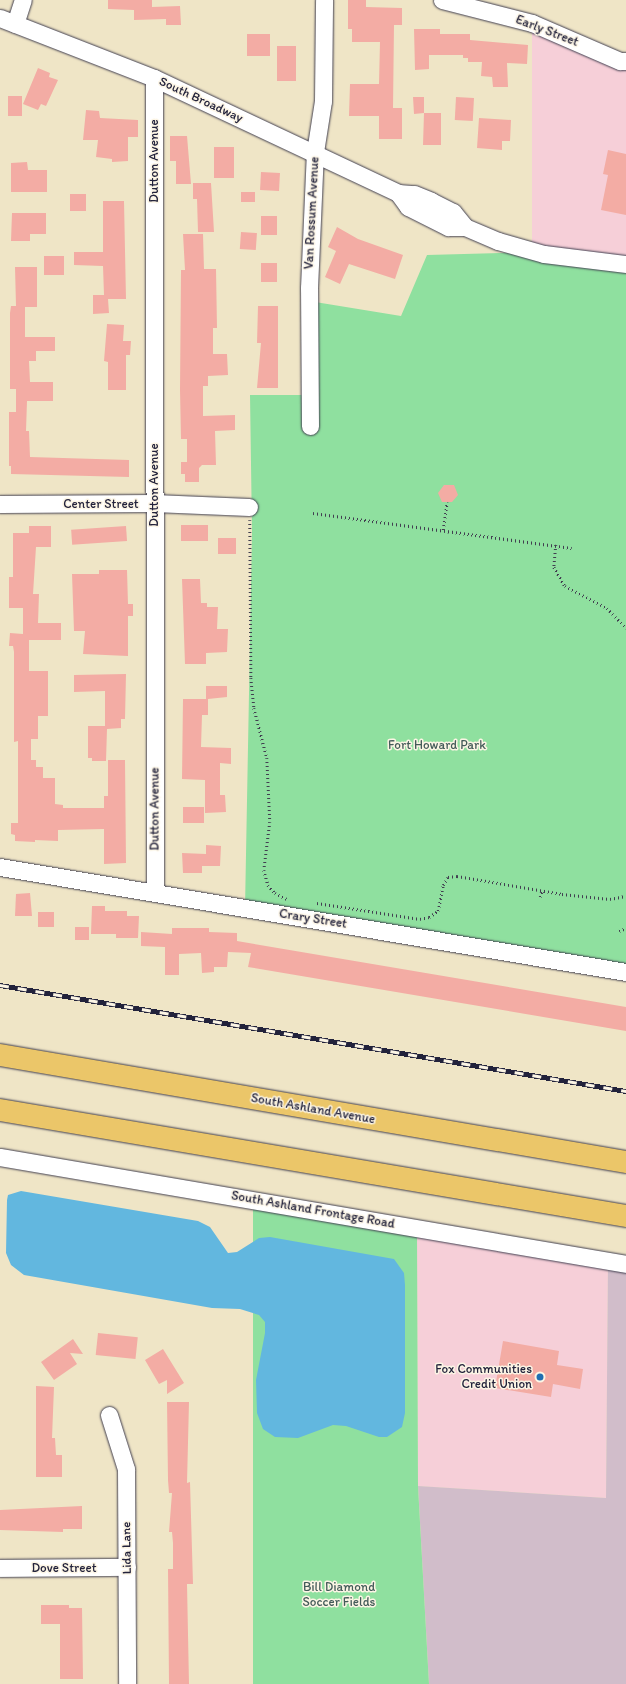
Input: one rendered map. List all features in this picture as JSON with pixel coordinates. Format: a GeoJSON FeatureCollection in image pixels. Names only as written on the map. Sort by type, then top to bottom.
{"type":"FeatureCollection","features":[{"type":"Feature","properties":{"kind":"main road","name":"South Ashland Avenue"},"geometry":{"type":"LineString","coordinates":[[0,1055],[626,1162]]}},
{"type":"Feature","properties":{"kind":"main road"},"geometry":{"type":"LineString","coordinates":[[0,1110],[626,1216]]}},
{"type":"Feature","properties":{"kind":"street"},"geometry":{"type":"LineString","coordinates":[[8,21],[23,0]]}},
{"type":"Feature","properties":{"kind":"street","name":"Van Rossum Avenue"},"geometry":{"type":"LineString","coordinates":[[310,426],[309,288],[315,152],[323,101],[324,0]]}},
{"type":"Feature","properties":{"kind":"street","name":"Early Street"},"geometry":{"type":"LineString","coordinates":[[442,0],[532,23],[620,61],[626,61]]}},
{"type":"Feature","properties":{"kind":"street","name":"South Broadway"},"geometry":{"type":"LineString","coordinates":[[8,21],[154,78],[315,152],[398,193],[408,207],[448,227],[465,227],[532,252],[626,264]]}},
{"type":"Feature","properties":{"kind":"street","name":"Dutton Avenue"},"geometry":{"type":"LineString","coordinates":[[154,78],[155,892]]}},
{"type":"Feature","properties":{"kind":"street","name":"Center Street"},"geometry":{"type":"LineString","coordinates":[[0,504],[154,504],[249,507]]}},
{"type":"Feature","properties":{"kind":"street","name":"Crary Street"},"geometry":{"type":"LineString","coordinates":[[0,867],[626,972]]}},
{"type":"Feature","properties":{"kind":"street","name":"South Ashland Frontage Road"},"geometry":{"type":"LineString","coordinates":[[0,1157],[626,1264]]}},
{"type":"Feature","properties":{"kind":"street","name":"Lida Lane"},"geometry":{"type":"LineString","coordinates":[[109,1415],[126,1469],[127,1684]]}},
{"type":"Feature","properties":{"kind":"street","name":"Dove Street"},"geometry":{"type":"LineString","coordinates":[[0,1568],[127,1568]]}},
{"type":"Feature","properties":{"kind":"path"},"geometry":{"type":"LineString","coordinates":[[443,530],[447,502]]}},
{"type":"Feature","properties":{"kind":"path"},"geometry":{"type":"LineString","coordinates":[[249,507],[251,678],[254,708],[267,758],[270,822],[264,870],[268,885],[276,893],[293,900]]}},
{"type":"Feature","properties":{"kind":"path"},"geometry":{"type":"LineString","coordinates":[[313,513],[572,548]]}},
{"type":"Feature","properties":{"kind":"path"},"geometry":{"type":"LineString","coordinates":[[556,545],[554,567],[565,586],[607,608],[626,628]]}},
{"type":"Feature","properties":{"kind":"path"},"geometry":{"type":"LineString","coordinates":[[308,902],[420,919],[429,917],[438,911],[443,885],[448,877],[468,878],[542,891],[610,899],[626,896]]}},
{"type":"Feature","properties":{"kind":"path"},"geometry":{"type":"LineString","coordinates":[[540,897],[542,891]]}},
{"type":"Feature","properties":{"kind":"path"},"geometry":{"type":"LineString","coordinates":[[619,931],[626,928]]}},
{"type":"Feature","properties":{"kind":"shaded area"},"geometry":{"type":"Polygon","coordinates":[[[532,23],[626,61],[626,264],[532,252],[532,23]]]}},
{"type":"Feature","properties":{"kind":"shaded area"},"geometry":{"type":"Polygon","coordinates":[[[417,1228],[608,1261],[606,1498],[418,1486],[417,1228]]]}},
{"type":"Feature","properties":{"kind":"shaded area"},"geometry":{"type":"Polygon","coordinates":[[[608,1261],[626,1264],[626,1684],[429,1684],[418,1486],[606,1498],[608,1261]]]}},
{"type":"Feature","properties":{"kind":"green space","name":"Fort Howard Park"},"geometry":{"type":"Polygon","coordinates":[[[532,252],[626,264],[626,972],[245,908],[252,532],[250,395],[309,395],[309,301],[401,316],[427,255],[532,252]]]}},
{"type":"Feature","properties":{"kind":"green space","name":"Bill Diamond Soccer Fields"},"geometry":{"type":"Polygon","coordinates":[[[253,1200],[417,1228],[418,1486],[429,1684],[253,1684],[253,1200]]]}},
{"type":"Feature","properties":{"kind":"water"},"geometry":{"type":"Polygon","coordinates":[[[21,1191],[198,1221],[210,1227],[228,1253],[237,1252],[259,1238],[270,1237],[394,1259],[404,1273],[405,1285],[405,1413],[402,1427],[387,1437],[379,1437],[346,1426],[333,1425],[298,1438],[275,1437],[263,1429],[257,1413],[256,1380],[265,1333],[265,1322],[259,1315],[240,1309],[212,1308],[24,1275],[11,1265],[6,1253],[8,1195],[21,1191]]]}},
{"type":"Feature","properties":{"kind":"building"},"geometry":{"type":"Polygon","coordinates":[[[108,0],[152,0],[152,7],[180,6],[181,25],[166,25],[166,19],[134,20],[134,10],[108,9],[108,0]]]}},
{"type":"Feature","properties":{"kind":"building"},"geometry":{"type":"Polygon","coordinates":[[[348,0],[366,0],[366,7],[402,8],[402,25],[394,25],[393,108],[402,108],[402,139],[379,139],[379,116],[349,116],[350,84],[379,84],[380,42],[352,42],[352,29],[348,29],[348,0]]]}},
{"type":"Feature","properties":{"kind":"building"},"geometry":{"type":"Polygon","coordinates":[[[414,29],[440,29],[440,34],[470,34],[470,40],[528,45],[527,64],[507,63],[508,87],[493,87],[492,77],[481,76],[482,62],[468,62],[468,58],[463,58],[463,55],[429,55],[429,69],[415,70],[414,29]]]}},
{"type":"Feature","properties":{"kind":"building"},"geometry":{"type":"Polygon","coordinates":[[[247,34],[270,34],[270,56],[247,56],[247,34]]]}},
{"type":"Feature","properties":{"kind":"building"},"geometry":{"type":"Polygon","coordinates":[[[277,46],[296,46],[296,81],[277,81],[277,46]]]}},
{"type":"Feature","properties":{"kind":"building"},"geometry":{"type":"Polygon","coordinates":[[[38,68],[50,73],[49,77],[58,80],[46,106],[41,104],[38,110],[23,104],[38,68]]]}},
{"type":"Feature","properties":{"kind":"building"},"geometry":{"type":"Polygon","coordinates":[[[8,96],[22,96],[22,116],[8,116],[8,96]]]}},
{"type":"Feature","properties":{"kind":"building"},"geometry":{"type":"Polygon","coordinates":[[[413,97],[424,97],[424,113],[414,114],[413,97]]]}},
{"type":"Feature","properties":{"kind":"building"},"geometry":{"type":"Polygon","coordinates":[[[456,97],[474,98],[473,121],[455,120],[456,97]]]}},
{"type":"Feature","properties":{"kind":"building"},"geometry":{"type":"Polygon","coordinates":[[[86,110],[99,111],[100,118],[138,120],[138,137],[128,137],[128,161],[112,162],[112,159],[96,157],[98,140],[83,140],[86,110]]]}},
{"type":"Feature","properties":{"kind":"building"},"geometry":{"type":"Polygon","coordinates":[[[424,113],[441,113],[441,145],[423,145],[424,113]]]}},
{"type":"Feature","properties":{"kind":"building"},"geometry":{"type":"Polygon","coordinates":[[[479,118],[511,120],[510,141],[502,141],[502,150],[477,148],[479,118]]]}},
{"type":"Feature","properties":{"kind":"building"},"geometry":{"type":"Polygon","coordinates":[[[170,136],[187,136],[191,184],[176,184],[176,161],[170,161],[170,136]]]}},
{"type":"Feature","properties":{"kind":"building"},"geometry":{"type":"Polygon","coordinates":[[[214,147],[234,147],[234,178],[214,178],[214,147]]]}},
{"type":"Feature","properties":{"kind":"building"},"geometry":{"type":"Polygon","coordinates":[[[608,150],[626,154],[626,215],[601,210],[608,175],[603,174],[608,150]]]}},
{"type":"Feature","properties":{"kind":"building"},"geometry":{"type":"Polygon","coordinates":[[[27,162],[28,170],[47,170],[47,192],[11,192],[11,163],[27,162]]]}},
{"type":"Feature","properties":{"kind":"building"},"geometry":{"type":"Polygon","coordinates":[[[261,172],[280,173],[279,191],[260,190],[261,172]]]}},
{"type":"Feature","properties":{"kind":"building"},"geometry":{"type":"Polygon","coordinates":[[[193,183],[211,183],[214,232],[198,232],[197,199],[193,199],[193,183]]]}},
{"type":"Feature","properties":{"kind":"building"},"geometry":{"type":"Polygon","coordinates":[[[241,192],[255,192],[255,202],[241,202],[241,192]]]}},
{"type":"Feature","properties":{"kind":"building"},"geometry":{"type":"Polygon","coordinates":[[[70,194],[86,194],[86,211],[70,211],[70,194]]]}},
{"type":"Feature","properties":{"kind":"building"},"geometry":{"type":"Polygon","coordinates":[[[103,201],[124,201],[126,299],[108,299],[109,313],[93,314],[93,295],[104,295],[103,266],[74,265],[74,252],[103,252],[103,201]]]}},
{"type":"Feature","properties":{"kind":"building"},"geometry":{"type":"Polygon","coordinates":[[[12,213],[46,213],[46,234],[30,234],[30,241],[11,241],[12,213]]]}},
{"type":"Feature","properties":{"kind":"building"},"geometry":{"type":"Polygon","coordinates":[[[261,216],[277,216],[277,235],[261,235],[261,216]]]}},
{"type":"Feature","properties":{"kind":"building"},"geometry":{"type":"Polygon","coordinates":[[[337,227],[358,239],[403,255],[395,279],[349,264],[340,284],[325,277],[336,251],[328,247],[337,227]]]}},
{"type":"Feature","properties":{"kind":"building"},"geometry":{"type":"Polygon","coordinates":[[[241,232],[257,233],[256,250],[240,249],[241,232]]]}},
{"type":"Feature","properties":{"kind":"building"},"geometry":{"type":"Polygon","coordinates":[[[183,234],[203,234],[204,269],[216,269],[217,328],[213,328],[213,354],[227,354],[228,375],[208,376],[208,386],[203,386],[203,416],[235,415],[235,430],[215,431],[216,465],[202,465],[199,468],[199,482],[185,482],[185,474],[181,474],[181,462],[187,462],[187,439],[181,439],[180,390],[181,270],[185,270],[183,234]]]}},
{"type":"Feature","properties":{"kind":"building"},"geometry":{"type":"Polygon","coordinates":[[[44,256],[64,256],[64,275],[44,275],[44,256]]]}},
{"type":"Feature","properties":{"kind":"building"},"geometry":{"type":"Polygon","coordinates":[[[261,263],[277,263],[277,282],[261,282],[261,263]]]}},
{"type":"Feature","properties":{"kind":"building"},"geometry":{"type":"Polygon","coordinates":[[[15,267],[37,267],[37,307],[25,307],[25,337],[55,337],[55,351],[36,351],[36,361],[29,361],[30,382],[53,382],[53,401],[27,401],[26,431],[29,431],[30,457],[129,460],[129,477],[11,474],[11,466],[9,466],[9,412],[16,412],[16,389],[10,389],[10,313],[11,306],[16,306],[15,267]]]}},
{"type":"Feature","properties":{"kind":"building"},"geometry":{"type":"Polygon","coordinates":[[[258,306],[278,306],[278,388],[257,388],[261,343],[257,343],[258,306]]]}},
{"type":"Feature","properties":{"kind":"building"},"geometry":{"type":"Polygon","coordinates":[[[107,324],[124,325],[123,341],[131,341],[130,355],[126,355],[126,390],[108,390],[108,362],[104,361],[107,324]]]}},
{"type":"Feature","properties":{"kind":"building"},"geometry":{"type":"Polygon","coordinates":[[[444,485],[454,485],[458,495],[452,502],[442,502],[438,493],[444,485]]]}},
{"type":"Feature","properties":{"kind":"building"},"geometry":{"type":"Polygon","coordinates":[[[181,525],[208,525],[208,541],[181,541],[181,525]]]}},
{"type":"Feature","properties":{"kind":"building"},"geometry":{"type":"Polygon","coordinates":[[[29,526],[51,526],[51,547],[36,547],[33,594],[39,594],[38,623],[61,623],[61,640],[29,640],[29,671],[48,671],[48,716],[38,716],[38,739],[31,739],[31,760],[36,760],[36,767],[43,767],[43,778],[55,778],[55,804],[63,805],[63,808],[104,808],[104,796],[108,796],[108,760],[125,760],[126,863],[104,864],[104,829],[58,830],[58,841],[15,841],[15,835],[11,834],[11,823],[18,823],[18,741],[14,742],[14,652],[13,646],[9,646],[10,633],[23,634],[23,608],[9,608],[9,577],[13,577],[13,533],[29,533],[29,526]]]}},
{"type":"Feature","properties":{"kind":"building"},"geometry":{"type":"Polygon","coordinates":[[[126,526],[127,541],[72,545],[71,530],[126,526]]]}},
{"type":"Feature","properties":{"kind":"building"},"geometry":{"type":"Polygon","coordinates":[[[218,538],[236,538],[236,554],[218,554],[218,538]]]}},
{"type":"Feature","properties":{"kind":"building"},"geometry":{"type":"Polygon","coordinates":[[[99,570],[127,570],[128,604],[133,604],[133,616],[128,616],[128,656],[83,654],[85,631],[74,631],[72,574],[99,574],[99,570]]]}},
{"type":"Feature","properties":{"kind":"building"},"geometry":{"type":"Polygon","coordinates":[[[182,579],[200,579],[201,603],[207,603],[207,607],[218,607],[217,629],[228,629],[227,652],[206,653],[206,664],[185,664],[182,579]]]}},
{"type":"Feature","properties":{"kind":"building"},"geometry":{"type":"Polygon","coordinates":[[[126,674],[125,719],[121,719],[121,728],[107,729],[106,761],[92,761],[92,758],[88,758],[88,726],[105,726],[105,691],[74,692],[74,675],[126,674]]]}},
{"type":"Feature","properties":{"kind":"building"},"geometry":{"type":"Polygon","coordinates":[[[206,686],[227,686],[227,697],[208,699],[208,715],[202,715],[201,747],[231,748],[231,764],[220,763],[220,795],[225,795],[226,812],[205,813],[205,780],[182,779],[183,699],[206,699],[206,686]]]}},
{"type":"Feature","properties":{"kind":"building"},"geometry":{"type":"Polygon","coordinates":[[[183,807],[204,807],[204,823],[183,823],[183,807]]]}},
{"type":"Feature","properties":{"kind":"building"},"geometry":{"type":"Polygon","coordinates":[[[206,845],[221,846],[220,866],[202,866],[202,873],[183,873],[182,853],[206,854],[206,845]]]}},
{"type":"Feature","properties":{"kind":"building"},"geometry":{"type":"Polygon","coordinates":[[[30,893],[32,916],[15,916],[16,894],[30,893]]]}},
{"type":"Feature","properties":{"kind":"building"},"geometry":{"type":"Polygon","coordinates":[[[92,906],[105,906],[105,911],[127,911],[127,916],[139,916],[138,938],[116,938],[116,934],[91,934],[92,906]]]}},
{"type":"Feature","properties":{"kind":"building"},"geometry":{"type":"Polygon","coordinates":[[[38,912],[54,912],[54,927],[38,927],[38,912]]]}},
{"type":"Feature","properties":{"kind":"building"},"geometry":{"type":"Polygon","coordinates":[[[75,927],[89,927],[89,940],[75,940],[75,927]]]}},
{"type":"Feature","properties":{"kind":"building"},"geometry":{"type":"Polygon","coordinates":[[[172,928],[209,928],[209,932],[237,933],[237,941],[626,1007],[626,1031],[248,967],[251,953],[228,952],[227,967],[214,967],[214,972],[202,973],[201,953],[179,954],[179,975],[165,975],[165,947],[141,946],[141,932],[172,934],[172,928]]]}},
{"type":"Feature","properties":{"kind":"building"},"geometry":{"type":"Polygon","coordinates":[[[98,1333],[138,1337],[135,1359],[96,1355],[98,1333]]]}},
{"type":"Feature","properties":{"kind":"building"},"geometry":{"type":"Polygon","coordinates":[[[73,1339],[83,1354],[70,1353],[77,1364],[54,1380],[41,1362],[73,1339]]]}},
{"type":"Feature","properties":{"kind":"building","name":"Fox Communities Credit Union"},"geometry":{"type":"Polygon","coordinates":[[[503,1341],[559,1351],[557,1365],[583,1369],[580,1389],[553,1384],[551,1397],[495,1388],[503,1341]]]}},
{"type":"Feature","properties":{"kind":"building"},"geometry":{"type":"Polygon","coordinates":[[[163,1349],[184,1383],[167,1394],[167,1380],[159,1384],[145,1360],[163,1349]]]}},
{"type":"Feature","properties":{"kind":"building"},"geometry":{"type":"Polygon","coordinates":[[[36,1386],[54,1387],[52,1438],[55,1438],[56,1455],[62,1455],[62,1477],[36,1477],[36,1386]]]}},
{"type":"Feature","properties":{"kind":"building"},"geometry":{"type":"Polygon","coordinates":[[[167,1402],[189,1402],[187,1483],[190,1482],[193,1584],[187,1584],[189,1684],[169,1684],[168,1569],[173,1569],[173,1543],[172,1532],[169,1532],[172,1493],[169,1493],[168,1480],[167,1402]]]}},
{"type":"Feature","properties":{"kind":"building"},"geometry":{"type":"Polygon","coordinates":[[[82,1506],[82,1529],[63,1529],[63,1532],[0,1530],[0,1510],[82,1506]]]}},
{"type":"Feature","properties":{"kind":"building"},"geometry":{"type":"Polygon","coordinates":[[[41,1605],[69,1605],[69,1608],[82,1608],[83,1679],[60,1679],[60,1624],[41,1624],[41,1605]]]}},
{"type":"Feature","properties":{"kind":"railway"},"geometry":{"type":"LineString","coordinates":[[0,985],[626,1091]]}},
{"type":"Feature","properties":{"kind":"place","name":"Fox Communities Credit Union"},"geometry":{"type":"Point","coordinates":[540,1377]}}]}
